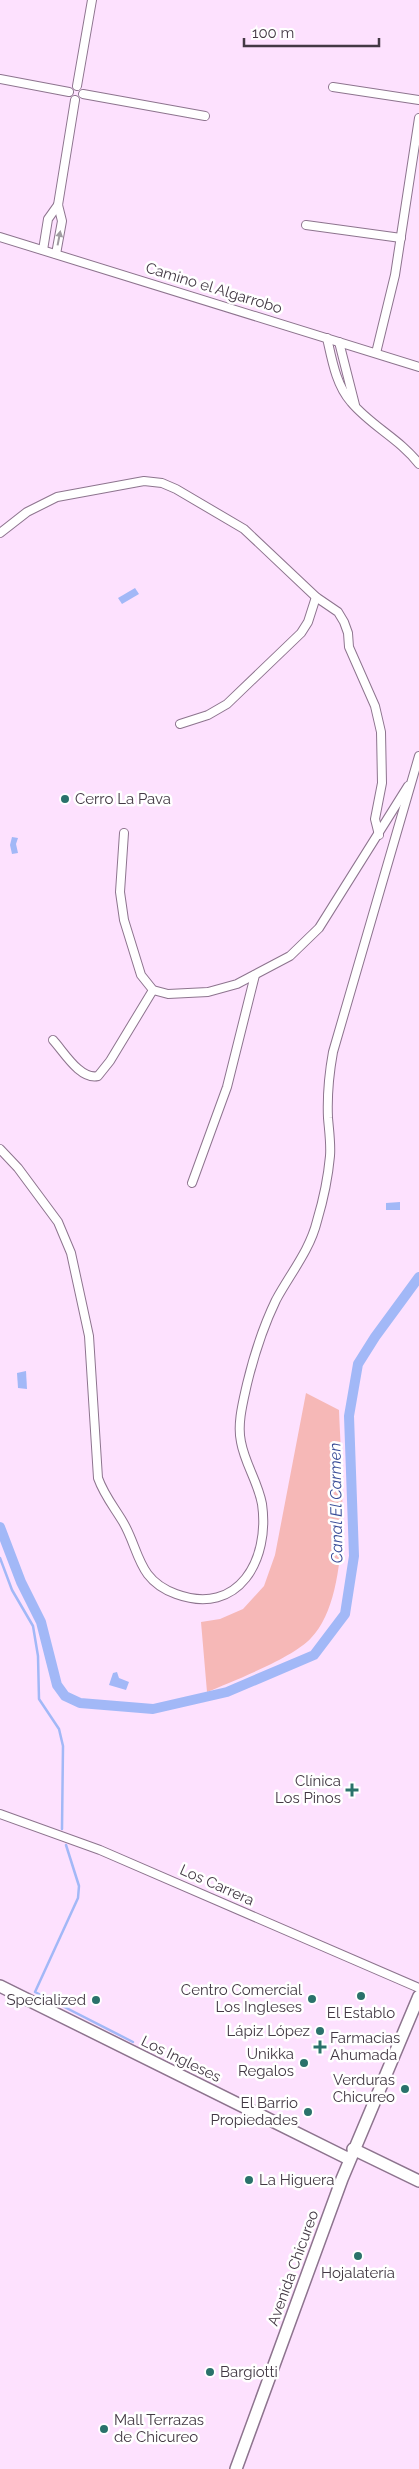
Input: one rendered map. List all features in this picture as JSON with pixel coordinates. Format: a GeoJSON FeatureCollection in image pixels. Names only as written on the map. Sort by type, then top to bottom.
{"type":"FeatureCollection","features":[{"type":"Feature","properties":{"kind":"main road","name":"Los Ingleses"},"geometry":{"type":"LineString","coordinates":[[0,1986],[351,2154],[419,2181]]}},
{"type":"Feature","properties":{"kind":"main road","name":"Avenida Chicureo"},"geometry":{"type":"LineString","coordinates":[[236,2469],[351,2154],[419,1996]]}},
{"type":"Feature","properties":{"kind":"street"},"geometry":{"type":"LineString","coordinates":[[77,86],[92,0]]}},
{"type":"Feature","properties":{"kind":"street"},"geometry":{"type":"LineString","coordinates":[[0,79],[69,92]]}},
{"type":"Feature","properties":{"kind":"street"},"geometry":{"type":"LineString","coordinates":[[69,92],[73,86],[77,86]]}},
{"type":"Feature","properties":{"kind":"street"},"geometry":{"type":"LineString","coordinates":[[77,86],[81,88],[83,94]]}},
{"type":"Feature","properties":{"kind":"street"},"geometry":{"type":"LineString","coordinates":[[333,87],[419,100]]}},
{"type":"Feature","properties":{"kind":"street"},"geometry":{"type":"LineString","coordinates":[[69,92],[71,98],[75,100]]}},
{"type":"Feature","properties":{"kind":"street"},"geometry":{"type":"LineString","coordinates":[[75,100],[79,99],[83,94]]}},
{"type":"Feature","properties":{"kind":"street"},"geometry":{"type":"LineString","coordinates":[[83,94],[204,116]]}},
{"type":"Feature","properties":{"kind":"street"},"geometry":{"type":"LineString","coordinates":[[43,250],[48,219],[58,205],[75,100]]}},
{"type":"Feature","properties":{"kind":"street"},"geometry":{"type":"LineString","coordinates":[[376,353],[392,290],[419,118]]}},
{"type":"Feature","properties":{"kind":"street"},"geometry":{"type":"LineString","coordinates":[[56,254],[62,217],[58,205]]}},
{"type":"Feature","properties":{"kind":"street"},"geometry":{"type":"LineString","coordinates":[[306,225],[401,238]]}},
{"type":"Feature","properties":{"kind":"street","name":"Camino el Algarrobo"},"geometry":{"type":"LineString","coordinates":[[0,237],[419,367]]}},
{"type":"Feature","properties":{"kind":"street"},"geometry":{"type":"LineString","coordinates":[[328,338],[338,378],[347,397],[356,407],[405,447],[419,464]]}},
{"type":"Feature","properties":{"kind":"street"},"geometry":{"type":"LineString","coordinates":[[339,342],[356,407]]}},
{"type":"Feature","properties":{"kind":"street"},"geometry":{"type":"LineString","coordinates":[[0,533],[27,512],[57,497],[144,481],[162,483],[176,489],[244,529],[316,597],[333,607],[344,622],[351,654],[375,706],[382,756],[381,794],[375,819],[379,835]]}},
{"type":"Feature","properties":{"kind":"street"},"geometry":{"type":"LineString","coordinates":[[180,724],[215,712],[232,701],[301,633],[308,622],[316,597]]}},
{"type":"Feature","properties":{"kind":"street"},"geometry":{"type":"LineString","coordinates":[[0,1149],[18,1168],[58,1222],[71,1253],[89,1336],[96,1462],[98,1478],[106,1496],[123,1523],[143,1568],[154,1581],[174,1593],[184,1596],[212,1598],[226,1595],[244,1582],[251,1573],[261,1542],[260,1498],[240,1440],[240,1427],[247,1385],[264,1328],[277,1299],[308,1245],[317,1223],[330,1156],[328,1080],[335,1042],[419,756]]}},
{"type":"Feature","properties":{"kind":"street"},"geometry":{"type":"LineString","coordinates":[[124,833],[120,892],[124,920],[141,975],[153,990],[168,994],[208,992],[238,984],[290,956],[319,928],[379,835],[414,776]]}},
{"type":"Feature","properties":{"kind":"street"},"geometry":{"type":"LineString","coordinates":[[192,1183],[227,1088],[255,975]]}},
{"type":"Feature","properties":{"kind":"street"},"geometry":{"type":"LineString","coordinates":[[53,1040],[83,1073],[89,1076],[98,1076],[110,1061],[153,990]]}},
{"type":"Feature","properties":{"kind":"street","name":"Los Carrera"},"geometry":{"type":"LineString","coordinates":[[0,1814],[100,1850],[419,1988]]}},
{"type":"Feature","properties":{"kind":"shaded area"},"geometry":{"type":"Polygon","coordinates":[[[306,1393],[339,1410],[342,1464],[342,1530],[334,1592],[325,1618],[311,1638],[302,1646],[277,1661],[207,1692],[201,1622],[220,1619],[243,1609],[264,1586],[275,1555],[306,1393]]]}},
{"type":"Feature","properties":{"kind":"water"},"geometry":{"type":"Polygon","coordinates":[[[135,588],[139,594],[122,604],[118,598],[135,588]]]}},
{"type":"Feature","properties":{"kind":"water"},"geometry":{"type":"Polygon","coordinates":[[[12,837],[18,838],[16,844],[18,853],[12,854],[10,845],[12,837]]]}},
{"type":"Feature","properties":{"kind":"water"},"geometry":{"type":"Polygon","coordinates":[[[400,1202],[400,1210],[386,1210],[386,1203],[400,1202]]]}},
{"type":"Feature","properties":{"kind":"water"},"geometry":{"type":"Polygon","coordinates":[[[26,1371],[27,1389],[18,1388],[17,1373],[26,1371]]]}},
{"type":"Feature","properties":{"kind":"water"},"geometry":{"type":"Polygon","coordinates":[[[117,1672],[119,1678],[129,1682],[126,1690],[109,1685],[113,1673],[117,1672]]]}},
{"type":"Feature","properties":{"kind":"waterway","name":"Canal El Carmen"},"geometry":{"type":"LineString","coordinates":[[0,1527],[21,1582],[41,1622],[57,1685],[65,1696],[80,1703],[153,1709],[227,1692],[314,1655],[345,1614],[354,1556],[349,1416],[358,1364],[375,1337],[419,1277]]}},
{"type":"Feature","properties":{"kind":"waterway"},"geometry":{"type":"LineString","coordinates":[[0,1558],[12,1590],[33,1626],[38,1656],[39,1699],[59,1729],[63,1746],[62,1829]]}},
{"type":"Feature","properties":{"kind":"waterway"},"geometry":{"type":"LineString","coordinates":[[66,1845],[79,1886],[78,1898],[35,1992],[133,2042]]}},
{"type":"Feature","properties":{"kind":"place","name":"Cerro La Pava"},"geometry":{"type":"Point","coordinates":[65,799]}},
{"type":"Feature","properties":{"kind":"place","name":"Clínica Los Pinos"},"geometry":{"type":"Point","coordinates":[352,1790]}},
{"type":"Feature","properties":{"kind":"place","name":"El Establo"},"geometry":{"type":"Point","coordinates":[361,1996]}},
{"type":"Feature","properties":{"kind":"place","name":"Centro Comercial Los Ingleses"},"geometry":{"type":"Point","coordinates":[312,1999]}},
{"type":"Feature","properties":{"kind":"place","name":"Specialized"},"geometry":{"type":"Point","coordinates":[96,2000]}},
{"type":"Feature","properties":{"kind":"place","name":"Lápiz López"},"geometry":{"type":"Point","coordinates":[320,2031]}},
{"type":"Feature","properties":{"kind":"place","name":"Farmacias Ahumada"},"geometry":{"type":"Point","coordinates":[320,2047]}},
{"type":"Feature","properties":{"kind":"place","name":"Unikka Regalos"},"geometry":{"type":"Point","coordinates":[304,2063]}},
{"type":"Feature","properties":{"kind":"place","name":"Verduras Chicureo"},"geometry":{"type":"Point","coordinates":[405,2089]}},
{"type":"Feature","properties":{"kind":"place","name":"El Barrio Propiedades"},"geometry":{"type":"Point","coordinates":[308,2112]}},
{"type":"Feature","properties":{"kind":"place","name":"La Higuera"},"geometry":{"type":"Point","coordinates":[249,2180]}},
{"type":"Feature","properties":{"kind":"place","name":"Hojalatería"},"geometry":{"type":"Point","coordinates":[358,2256]}},
{"type":"Feature","properties":{"kind":"place","name":"Bargiotti"},"geometry":{"type":"Point","coordinates":[210,2372]}},
{"type":"Feature","properties":{"kind":"place","name":"Mall Terrazas de Chicureo"},"geometry":{"type":"Point","coordinates":[104,2429]}}]}
